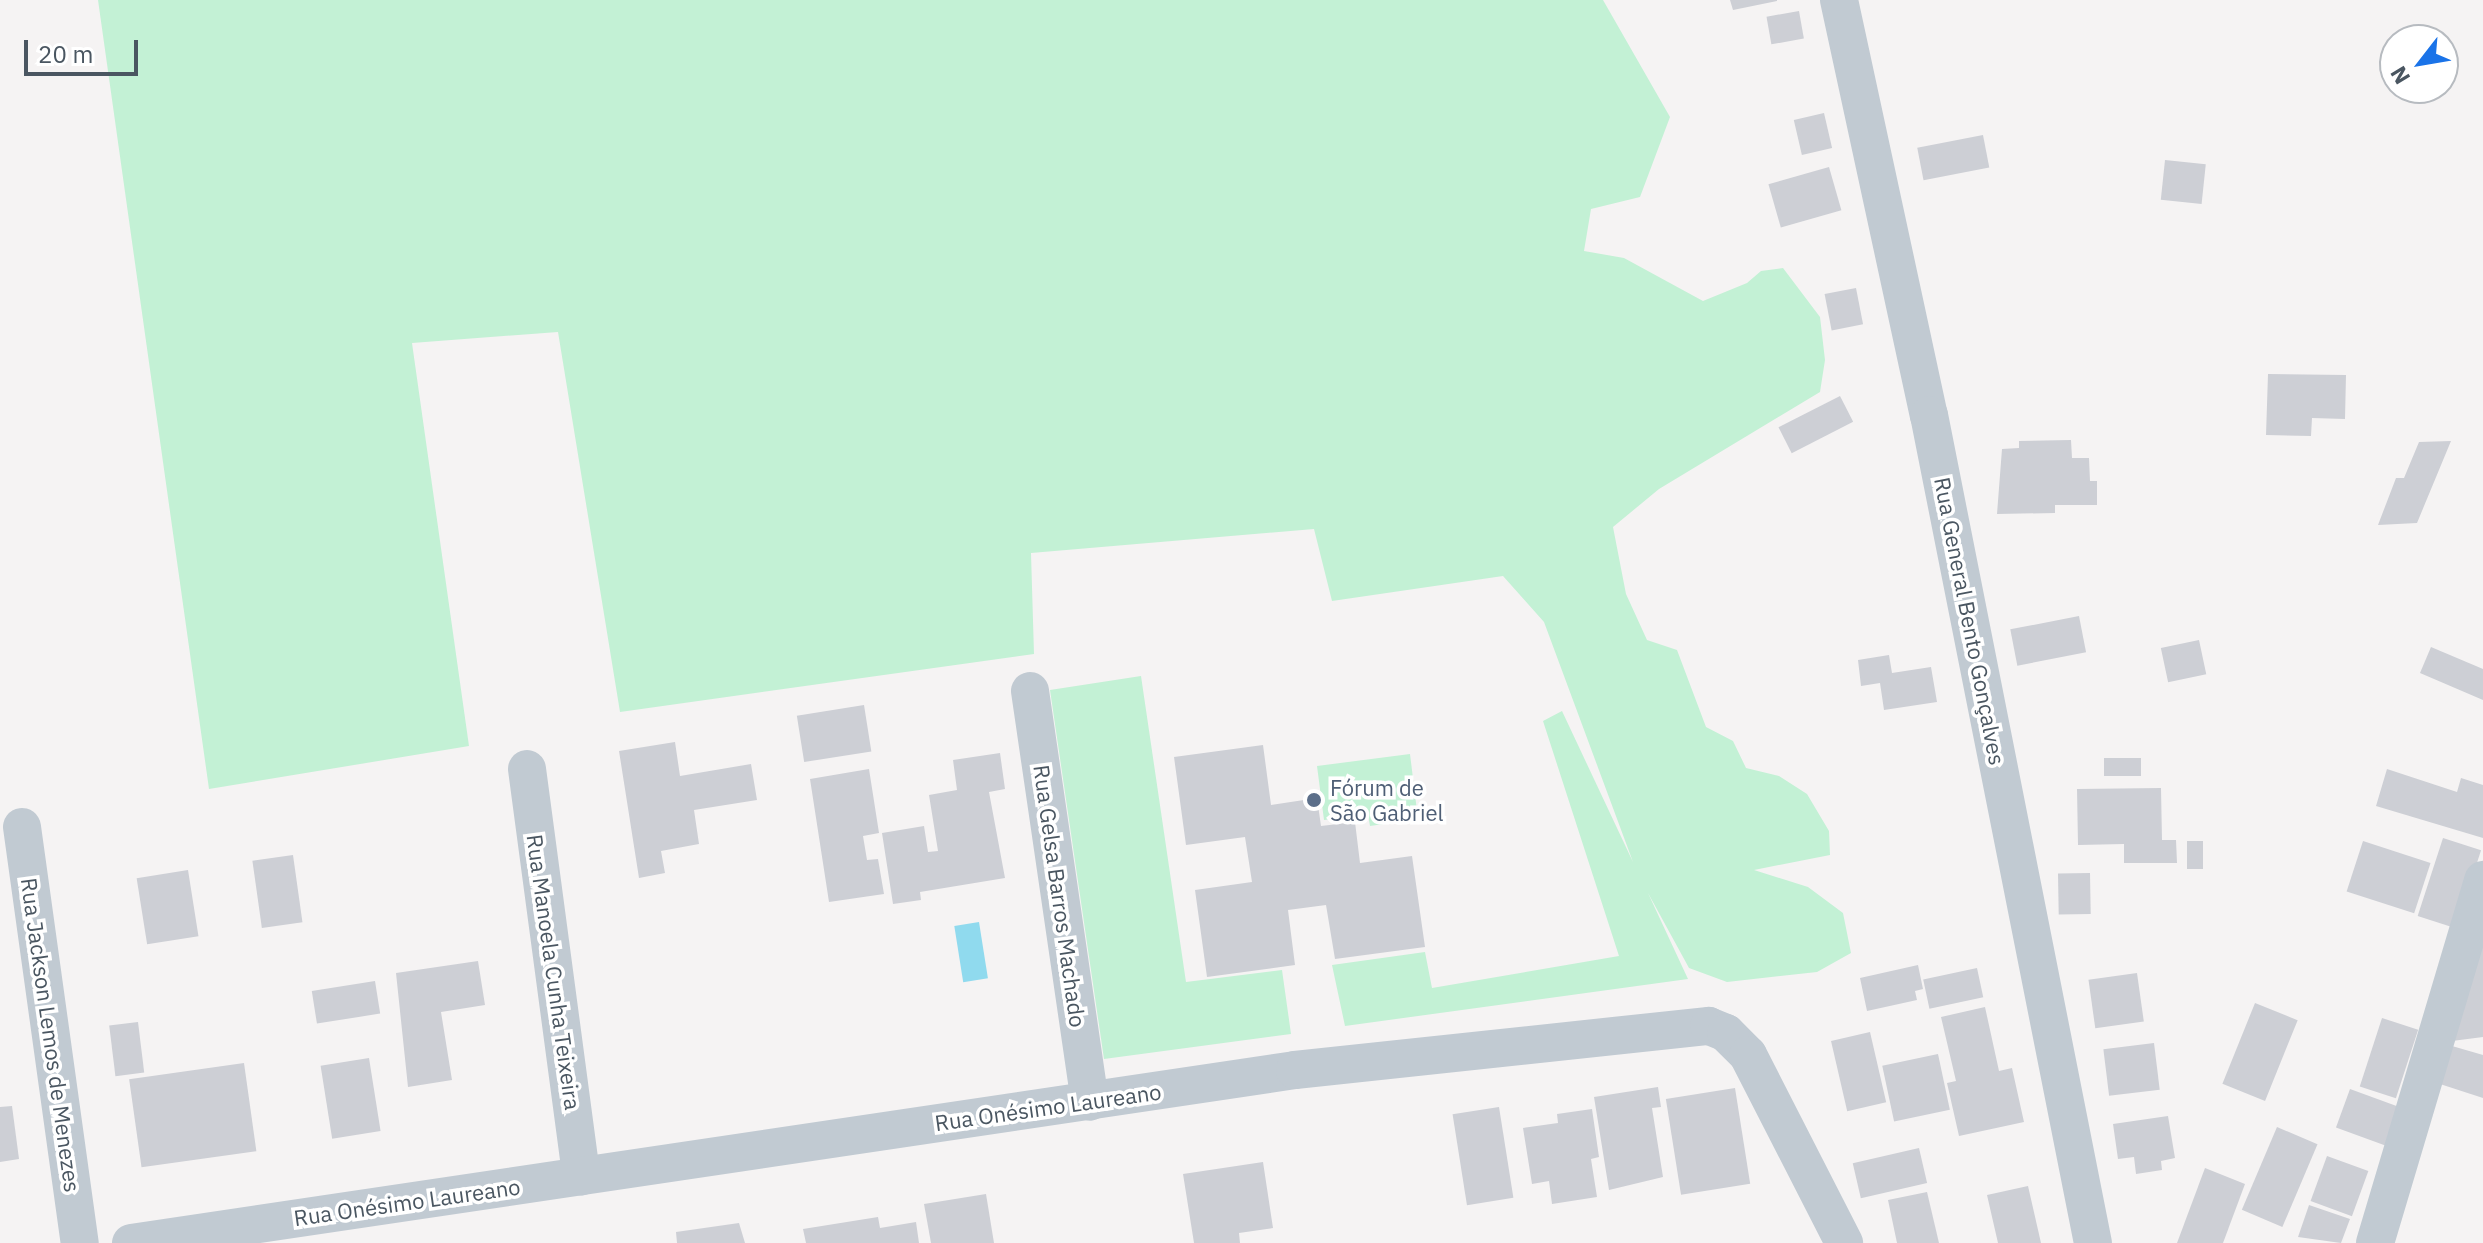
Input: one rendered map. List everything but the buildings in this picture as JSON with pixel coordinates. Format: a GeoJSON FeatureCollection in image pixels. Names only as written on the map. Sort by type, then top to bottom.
{"type":"FeatureCollection","features":[{"type":"Feature","properties":{"kind":"street","name":"Rua General Bento Gonçalves"},"geometry":{"type":"LineString","coordinates":[[1839,0],[1932,431],[2093,1243]]}},
{"type":"Feature","properties":{"kind":"street","name":"Rua Gelsa Barros Machado"},"geometry":{"type":"LineString","coordinates":[[1030,691],[1090,1102]]}},
{"type":"Feature","properties":{"kind":"street","name":"Rua Manoela Cunha Teixeira"},"geometry":{"type":"LineString","coordinates":[[527,769],[581,1176]]}},
{"type":"Feature","properties":{"kind":"street","name":"Rua Jackson Lemos de Menezes"},"geometry":{"type":"LineString","coordinates":[[22,827],[80,1243]]}},
{"type":"Feature","properties":{"kind":"street"},"geometry":{"type":"LineString","coordinates":[[2375,1243],[2483,880]]}},
{"type":"Feature","properties":{"kind":"street","name":"Rua Onésimo Laureano"},"geometry":{"type":"LineString","coordinates":[[131,1243],[1295,1070],[1709,1026],[1726,1033],[1748,1055],[1844,1243]]}},
{"type":"Feature","properties":{"kind":"green space"},"geometry":{"type":"Polygon","coordinates":[[[98,0],[1603,0],[1670,117],[1640,197],[1591,209],[1584,251],[1624,258],[1703,301],[1747,283],[1761,271],[1783,268],[1820,317],[1825,360],[1820,392],[1659,489],[1613,527],[1626,594],[1647,640],[1677,650],[1706,727],[1733,741],[1746,768],[1779,776],[1807,794],[1829,831],[1830,855],[1754,870],[1808,887],[1843,913],[1851,953],[1817,972],[1727,982],[1689,968],[1648,893],[1688,979],[1345,1026],[1332,965],[1425,952],[1432,988],[1619,956],[1543,721],[1562,711],[1633,862],[1544,622],[1503,576],[1332,601],[1314,529],[1031,553],[1034,654],[620,712],[558,332],[412,343],[469,746],[209,789],[98,0]]]}},
{"type":"Feature","properties":{"kind":"green space"},"geometry":{"type":"Polygon","coordinates":[[[1141,676],[1186,982],[1282,970],[1291,1034],[1104,1059],[1050,690],[1141,676]]]}},
{"type":"Feature","properties":{"kind":"green space"},"geometry":{"type":"Polygon","coordinates":[[[1410,754],[1418,819],[1370,826],[1368,815],[1324,820],[1317,766],[1410,754]]]}},
{"type":"Feature","properties":{"kind":"water"},"geometry":{"type":"Polygon","coordinates":[[[979,922],[988,978],[963,982],[954,926],[979,922]]]}},
{"type":"Feature","properties":{"kind":"place","name":"Fórum de São Gabriel"},"geometry":{"type":"Point","coordinates":[1314,800]}}]}
